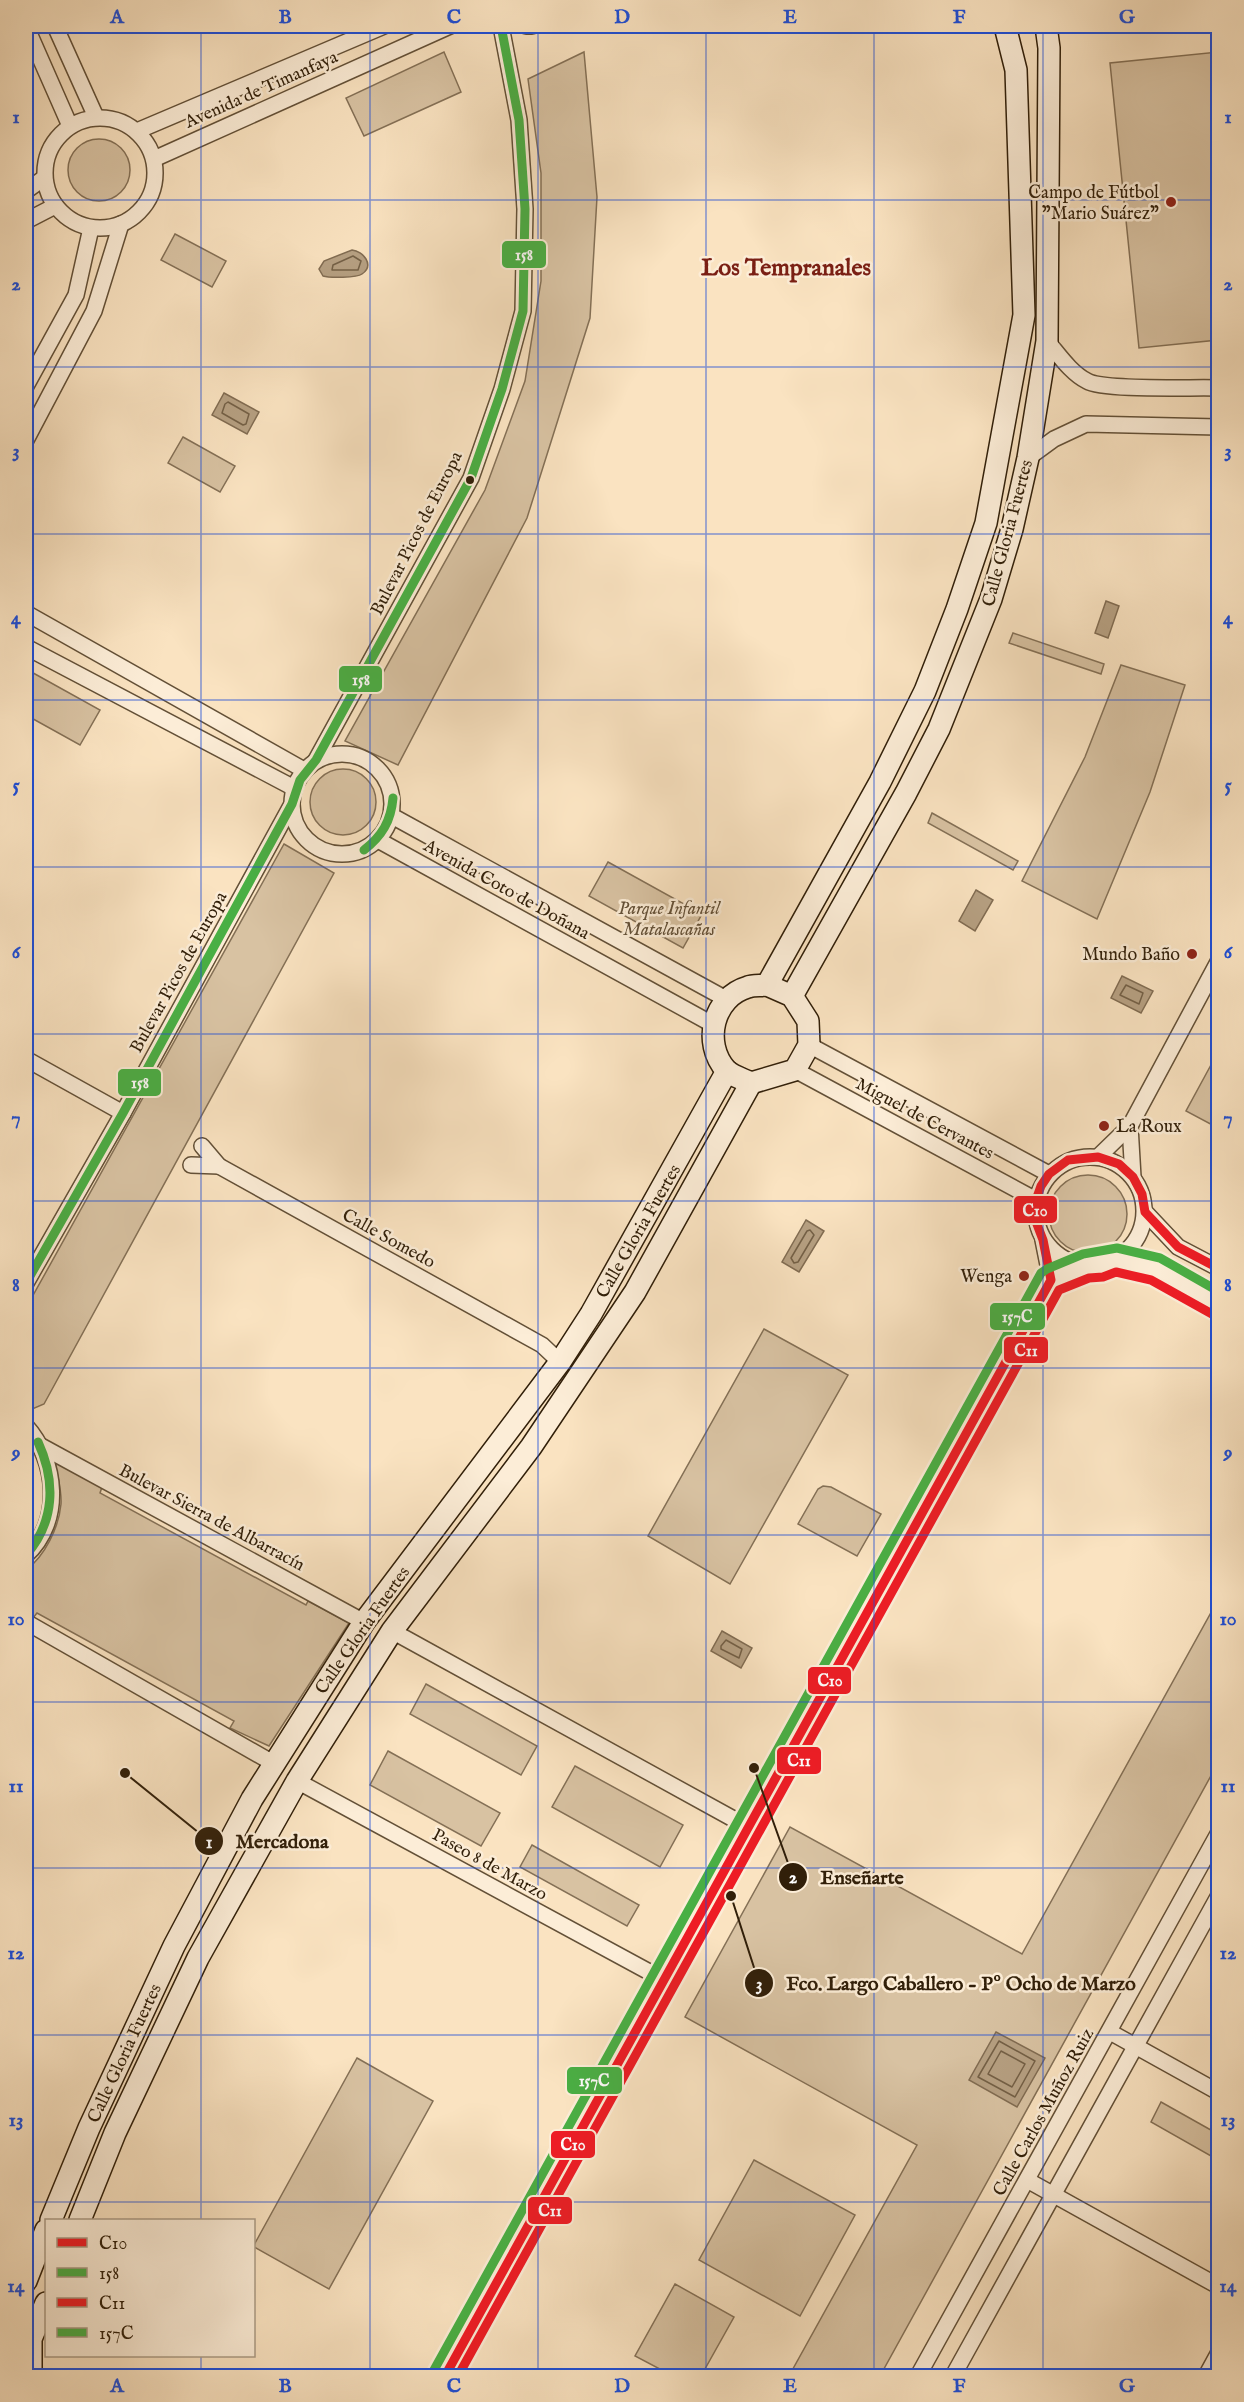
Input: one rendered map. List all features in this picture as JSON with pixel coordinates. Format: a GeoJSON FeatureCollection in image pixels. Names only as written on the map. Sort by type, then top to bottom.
{"type":"FeatureCollection","features":[{"type":"Feature","properties":{"kind":"main road","name":"Calle Gloria Fuertes"},"geometry":{"type":"LineString","coordinates":[[767,985],[880,782],[925,690],[957,609],[986,523],[1024,315],[1016,70],[1005,26]]}},
{"type":"Feature","properties":{"kind":"main road","name":"Calle Gloria Fuertes"},"geometry":{"type":"LineString","coordinates":[[792,996],[906,793],[939,729],[992,599],[1012,530],[1028,458],[1047,341],[1049,48],[1046,26]]}},
{"type":"Feature","properties":{"kind":"main road"},"geometry":{"type":"LineString","coordinates":[[767,985],[792,996],[808,1021],[809,1045],[795,1070],[751,1083],[727,1071],[714,1052],[712,1024],[726,999],[748,987],[767,985]]}},
{"type":"Feature","properties":{"kind":"main road","name":"Calle Gloria Fuertes"},"geometry":{"type":"LineString","coordinates":[[51,2219],[89,2128],[174,1946],[273,1763],[364,1622],[572,1344],[675,1168],[727,1071]]}},
{"type":"Feature","properties":{"kind":"main road","name":"Calle Gloria Fuertes"},"geometry":{"type":"LineString","coordinates":[[80,2219],[115,2133],[198,1958],[297,1781],[392,1631],[531,1447],[603,1340],[640,1283],[751,1083]]}},
{"type":"Feature","properties":{"kind":"main road"},"geometry":{"type":"LineString","coordinates":[[26,2281],[45,2233]]}},
{"type":"Feature","properties":{"kind":"main road"},"geometry":{"type":"LineString","coordinates":[[26,2373],[31,2376],[32,2339],[45,2306]]}},
{"type":"Feature","properties":{"kind":"street"},"geometry":{"type":"LineString","coordinates":[[26,26],[70,126]]}},
{"type":"Feature","properties":{"kind":"street"},"geometry":{"type":"LineString","coordinates":[[56,26],[96,117]]}},
{"type":"Feature","properties":{"kind":"street","name":"Avenida de Timanfaya"},"geometry":{"type":"LineString","coordinates":[[138,131],[384,26]]}},
{"type":"Feature","properties":{"kind":"street","name":"Avenida de Timanfaya"},"geometry":{"type":"LineString","coordinates":[[154,159],[450,26]]}},
{"type":"Feature","properties":{"kind":"street","name":"Bulevar Picos de Europa"},"geometry":{"type":"LineString","coordinates":[[310,765],[471,478],[502,389],[523,311],[525,209],[519,120],[501,26]]}},
{"type":"Feature","properties":{"kind":"street"},"geometry":{"type":"LineString","coordinates":[[526,26],[532,26]]}},
{"type":"Feature","properties":{"kind":"street"},"geometry":{"type":"LineString","coordinates":[[96,117],[118,120],[138,131],[148,144],[154,159],[155,175],[146,204],[134,216],[121,224],[106,228],[91,228],[77,224],[65,216],[55,206],[44,178],[45,163],[50,148],[58,136],[70,126],[96,117]]}},
{"type":"Feature","properties":{"kind":"street"},"geometry":{"type":"LineString","coordinates":[[26,190],[44,178]]}},
{"type":"Feature","properties":{"kind":"street"},"geometry":{"type":"LineString","coordinates":[[26,221],[55,206]]}},
{"type":"Feature","properties":{"kind":"street"},"geometry":{"type":"LineString","coordinates":[[26,440],[94,311],[121,224]]}},
{"type":"Feature","properties":{"kind":"street"},"geometry":{"type":"LineString","coordinates":[[26,387],[76,295],[91,228]]}},
{"type":"Feature","properties":{"kind":"street"},"geometry":{"type":"LineString","coordinates":[[1047,341],[1072,370],[1088,382],[1126,387],[1218,388]]}},
{"type":"Feature","properties":{"kind":"street"},"geometry":{"type":"LineString","coordinates":[[1028,458],[1054,439],[1086,424],[1218,427]]}},
{"type":"Feature","properties":{"kind":"street"},"geometry":{"type":"LineString","coordinates":[[26,613],[310,765]]}},
{"type":"Feature","properties":{"kind":"street"},"geometry":{"type":"LineString","coordinates":[[26,646],[294,788]]}},
{"type":"Feature","properties":{"kind":"street"},"geometry":{"type":"LineString","coordinates":[[346,753],[380,769],[393,798],[392,816],[378,840],[364,850],[339,854],[317,848],[299,830],[292,804],[294,788],[310,765],[346,753]]}},
{"type":"Feature","properties":{"kind":"street","name":"Bulevar Picos de Europa"},"geometry":{"type":"LineString","coordinates":[[26,1283],[123,1113],[292,804]]}},
{"type":"Feature","properties":{"kind":"street","name":"Avenida Coto de Doñana"},"geometry":{"type":"LineString","coordinates":[[392,816],[726,999]]}},
{"type":"Feature","properties":{"kind":"street","name":"Avenida Coto de Doñana"},"geometry":{"type":"LineString","coordinates":[[378,840],[712,1024]]}},
{"type":"Feature","properties":{"kind":"street"},"geometry":{"type":"LineString","coordinates":[[1098,1157],[1130,1126],[1218,962]]}},
{"type":"Feature","properties":{"kind":"street","name":"Miguel de Cervantes"},"geometry":{"type":"LineString","coordinates":[[809,1045],[1049,1174]]}},
{"type":"Feature","properties":{"kind":"street"},"geometry":{"type":"LineString","coordinates":[[26,1059],[123,1113]]}},
{"type":"Feature","properties":{"kind":"street","name":"Miguel de Cervantes"},"geometry":{"type":"LineString","coordinates":[[795,1070],[1036,1200]]}},
{"type":"Feature","properties":{"kind":"street"},"geometry":{"type":"LineString","coordinates":[[1130,1126],[1133,1177]]}},
{"type":"Feature","properties":{"kind":"street","name":"Calle Somedo"},"geometry":{"type":"LineString","coordinates":[[202,1146],[219,1166],[542,1345],[560,1362]]}},
{"type":"Feature","properties":{"kind":"street"},"geometry":{"type":"LineString","coordinates":[[445,2376],[1051,1280],[1086,1266],[1101,1265],[1115,1260],[1136,1241],[1145,1212],[1142,1194],[1133,1177],[1119,1164],[1098,1157],[1068,1160],[1049,1174],[1041,1186],[1036,1200],[1035,1219],[1043,1240],[1051,1280]]}},
{"type":"Feature","properties":{"kind":"street"},"geometry":{"type":"LineString","coordinates":[[191,1165],[219,1166]]}},
{"type":"Feature","properties":{"kind":"street"},"geometry":{"type":"LineString","coordinates":[[1145,1212],[1178,1246],[1218,1268]]}},
{"type":"Feature","properties":{"kind":"street"},"geometry":{"type":"LineString","coordinates":[[1043,1240],[1062,1258],[1086,1266]]}},
{"type":"Feature","properties":{"kind":"street"},"geometry":{"type":"LineString","coordinates":[[1115,1260],[1155,1269],[1218,1304]]}},
{"type":"Feature","properties":{"kind":"street"},"geometry":{"type":"LineString","coordinates":[[542,1345],[572,1344]]}},
{"type":"Feature","properties":{"kind":"street"},"geometry":{"type":"LineString","coordinates":[[26,1426],[41,1446],[50,1472],[51,1500],[45,1526],[26,1555]]}},
{"type":"Feature","properties":{"kind":"street","name":"Bulevar Sierra de Albarracín"},"geometry":{"type":"LineString","coordinates":[[41,1446],[364,1622]]}},
{"type":"Feature","properties":{"kind":"street"},"geometry":{"type":"LineString","coordinates":[[26,1622],[273,1763]]}},
{"type":"Feature","properties":{"kind":"street"},"geometry":{"type":"LineString","coordinates":[[392,1631],[748,1827]]}},
{"type":"Feature","properties":{"kind":"street","name":"Paseo 8 de Marzo"},"geometry":{"type":"LineString","coordinates":[[297,1781],[664,1980]]}},
{"type":"Feature","properties":{"kind":"street","name":"Calle Carlos Muñoz Ruiz"},"geometry":{"type":"LineString","coordinates":[[918,2376],[1218,1834]]}},
{"type":"Feature","properties":{"kind":"street"},"geometry":{"type":"LineString","coordinates":[[953,2376],[1218,1897]]}},
{"type":"Feature","properties":{"kind":"street"},"geometry":{"type":"LineString","coordinates":[[1110,2032],[1218,2092]]}},
{"type":"Feature","properties":{"kind":"street"},"geometry":{"type":"LineString","coordinates":[[1028,2180],[1218,2286]]}},
{"type":"Feature","properties":{"kind":"street"},"geometry":{"type":"LineString","coordinates":[[1206,2376],[1218,2354]]}},
{"type":"Feature","properties":{"kind":"green space"},"geometry":{"type":"Polygon","coordinates":[[[444,52],[461,92],[364,136],[346,98],[444,52]]]}},
{"type":"Feature","properties":{"kind":"green space"},"geometry":{"type":"Polygon","coordinates":[[[584,52],[597,197],[590,318],[527,518],[398,765],[345,741],[485,490],[525,381],[541,281],[541,173],[528,79],[584,52]]]}},
{"type":"Feature","properties":{"kind":"green space","name":"Campo de Fútbol \"Mario Suárez\""},"geometry":{"type":"Polygon","coordinates":[[[1218,52],[1218,340],[1139,348],[1110,63],[1218,52]]]}},
{"type":"Feature","properties":{"kind":"green space"},"geometry":{"type":"Polygon","coordinates":[[[99,139],[111,141],[121,148],[128,158],[130,170],[128,182],[121,192],[111,199],[99,201],[87,199],[77,192],[70,182],[68,170],[70,158],[77,148],[87,141],[99,139]]]}},
{"type":"Feature","properties":{"kind":"green space"},"geometry":{"type":"Polygon","coordinates":[[[175,234],[226,261],[212,287],[161,260],[175,234]]]}},
{"type":"Feature","properties":{"kind":"green space"},"geometry":{"type":"Polygon","coordinates":[[[183,437],[235,466],[220,492],[168,463],[183,437]]]}},
{"type":"Feature","properties":{"kind":"green space"},"geometry":{"type":"Polygon","coordinates":[[[1013,633],[1104,664],[1101,674],[1009,643],[1013,633]]]}},
{"type":"Feature","properties":{"kind":"green space"},"geometry":{"type":"Polygon","coordinates":[[[1121,665],[1185,685],[1150,792],[1097,919],[1022,881],[1085,757],[1121,665]]]}},
{"type":"Feature","properties":{"kind":"green space"},"geometry":{"type":"Polygon","coordinates":[[[26,669],[100,710],[80,745],[26,715],[26,669]]]}},
{"type":"Feature","properties":{"kind":"green space"},"geometry":{"type":"Polygon","coordinates":[[[343,769],[356,772],[366,779],[373,789],[376,802],[373,815],[366,825],[356,832],[343,835],[330,832],[320,825],[313,815],[310,802],[313,789],[320,779],[330,772],[343,769]]]}},
{"type":"Feature","properties":{"kind":"green space"},"geometry":{"type":"Polygon","coordinates":[[[932,813],[1018,861],[1013,870],[928,823],[932,813]]]}},
{"type":"Feature","properties":{"kind":"green space"},"geometry":{"type":"Polygon","coordinates":[[[284,844],[334,873],[44,1404],[30,1410],[26,1408],[26,1308],[284,844]]]}},
{"type":"Feature","properties":{"kind":"green space","name":"Parque Infantil Matalascañas"},"geometry":{"type":"Polygon","coordinates":[[[608,862],[702,914],[683,948],[589,896],[608,862]]]}},
{"type":"Feature","properties":{"kind":"green space"},"geometry":{"type":"Polygon","coordinates":[[[1218,1052],[1218,1128],[1186,1111],[1218,1052]]]}},
{"type":"Feature","properties":{"kind":"green space"},"geometry":{"type":"Polygon","coordinates":[[[1088,1175],[1103,1178],[1116,1186],[1124,1199],[1127,1214],[1124,1229],[1116,1242],[1103,1250],[1088,1253],[1073,1250],[1060,1242],[1052,1229],[1049,1214],[1052,1199],[1060,1186],[1073,1178],[1088,1175]]]}},
{"type":"Feature","properties":{"kind":"green space"},"geometry":{"type":"Polygon","coordinates":[[[764,1329],[848,1375],[730,1584],[648,1536],[764,1329]]]}},
{"type":"Feature","properties":{"kind":"green space"},"geometry":{"type":"Polygon","coordinates":[[[55,1461],[102,1487],[100,1493],[306,1605],[308,1601],[349,1623],[269,1746],[230,1728],[234,1721],[37,1613],[33,1618],[26,1614],[26,1570],[45,1549],[60,1513],[61,1493],[55,1461]]]}},
{"type":"Feature","properties":{"kind":"green space"},"geometry":{"type":"Polygon","coordinates":[[[26,1463],[31,1493],[26,1522],[26,1463]]]}},
{"type":"Feature","properties":{"kind":"green space"},"geometry":{"type":"Polygon","coordinates":[[[823,1486],[831,1487],[881,1514],[857,1556],[798,1524],[818,1489],[823,1486]]]}},
{"type":"Feature","properties":{"kind":"green space"},"geometry":{"type":"Polygon","coordinates":[[[1218,1600],[1218,1763],[880,2376],[789,2376],[917,2145],[685,2017],[790,1827],[1022,1954],[1218,1600]]]}},
{"type":"Feature","properties":{"kind":"green space"},"geometry":{"type":"Polygon","coordinates":[[[426,1684],[537,1746],[521,1775],[410,1714],[426,1684]]]}},
{"type":"Feature","properties":{"kind":"green space"},"geometry":{"type":"Polygon","coordinates":[[[388,1751],[500,1813],[481,1846],[370,1785],[388,1751]]]}},
{"type":"Feature","properties":{"kind":"green space"},"geometry":{"type":"Polygon","coordinates":[[[575,1766],[683,1825],[660,1867],[552,1807],[575,1766]]]}},
{"type":"Feature","properties":{"kind":"green space"},"geometry":{"type":"Polygon","coordinates":[[[532,1845],[639,1905],[627,1926],[520,1867],[532,1845]]]}},
{"type":"Feature","properties":{"kind":"green space"},"geometry":{"type":"Polygon","coordinates":[[[357,2058],[433,2101],[329,2289],[255,2248],[255,2243],[357,2058]]]}},
{"type":"Feature","properties":{"kind":"green space"},"geometry":{"type":"Polygon","coordinates":[[[1161,2102],[1218,2134],[1218,2160],[1151,2122],[1161,2102]]]}},
{"type":"Feature","properties":{"kind":"green space"},"geometry":{"type":"Polygon","coordinates":[[[754,2160],[855,2215],[800,2316],[699,2260],[754,2160]]]}},
{"type":"Feature","properties":{"kind":"green space"},"geometry":{"type":"Polygon","coordinates":[[[675,2284],[734,2317],[701,2376],[673,2376],[635,2356],[675,2284]]]}},
{"type":"Feature","properties":{"kind":"water"},"geometry":{"type":"Polygon","coordinates":[[[352,250],[360,253],[366,259],[367,267],[362,274],[343,277],[323,276],[319,269],[324,261],[352,250]]]}},
{"type":"Feature","properties":{"kind":"water"},"geometry":{"type":"Polygon","coordinates":[[[224,393],[259,412],[247,434],[212,415],[224,393]]]}},
{"type":"Feature","properties":{"kind":"water"},"geometry":{"type":"Polygon","coordinates":[[[1106,601],[1119,606],[1108,638],[1095,633],[1106,601]]]}},
{"type":"Feature","properties":{"kind":"water"},"geometry":{"type":"Polygon","coordinates":[[[976,890],[993,900],[975,931],[959,921],[976,890]]]}},
{"type":"Feature","properties":{"kind":"water"},"geometry":{"type":"Polygon","coordinates":[[[1122,976],[1153,991],[1141,1013],[1111,998],[1122,976]]]}},
{"type":"Feature","properties":{"kind":"water"},"geometry":{"type":"Polygon","coordinates":[[[806,1220],[824,1231],[799,1272],[782,1262],[806,1220]]]}},
{"type":"Feature","properties":{"kind":"water"},"geometry":{"type":"Polygon","coordinates":[[[722,1631],[752,1648],[741,1668],[711,1651],[722,1631]]]}},
{"type":"Feature","properties":{"kind":"water"},"geometry":{"type":"Polygon","coordinates":[[[996,2032],[1045,2058],[1017,2107],[969,2080],[996,2032]]]}},
{"type":"Feature","properties":{"kind":"transit line","name":"158"},"geometry":{"type":"LineString","coordinates":[[26,1283],[123,1113],[292,804],[300,780],[316,760],[471,478],[502,389],[523,311],[525,209],[519,120],[501,26]]}},
{"type":"Feature","properties":{"kind":"transit line","name":"158"},"geometry":{"type":"LineString","coordinates":[[364,850],[376,839],[384,827],[390,814],[393,798]]}},
{"type":"Feature","properties":{"kind":"transit line","name":"C10"},"geometry":{"type":"LineString","coordinates":[[445,2376],[1051,1280],[1043,1240],[1035,1219],[1036,1200],[1049,1174],[1068,1160],[1098,1157],[1119,1164],[1133,1177],[1142,1194],[1145,1212],[1178,1247],[1218,1268]]}},
{"type":"Feature","properties":{"kind":"transit line","name":"157C"},"geometry":{"type":"LineString","coordinates":[[434,2370],[1041,1273],[1083,1254],[1117,1248],[1160,1258],[1218,1291]]}},
{"type":"Feature","properties":{"kind":"transit line","name":"C11"},"geometry":{"type":"LineString","coordinates":[[458,2376],[1059,1290],[1089,1278],[1103,1277],[1116,1272],[1151,1280],[1212,1314]]}},
{"type":"Feature","properties":{"kind":"transit line","name":"158"},"geometry":{"type":"LineString","coordinates":[[26,1555],[43,1529],[50,1501],[48,1471],[38,1442]]}},
{"type":"Feature","properties":{"kind":"place","name":"Campo de Fútbol \"Mario Suárez\""},"geometry":{"type":"Point","coordinates":[1171,202]}},
{"type":"Feature","properties":{"kind":"place","name":"Mundo Baño"},"geometry":{"type":"Point","coordinates":[1192,954]}},
{"type":"Feature","properties":{"kind":"place","name":"La Roux"},"geometry":{"type":"Point","coordinates":[1104,1126]}},
{"type":"Feature","properties":{"kind":"place","name":"Wenga"},"geometry":{"type":"Point","coordinates":[1024,1276]}},
{"type":"Feature","properties":{"kind":"place","name":"Enseñarte"},"geometry":{"type":"Point","coordinates":[754,1768]}},
{"type":"Feature","properties":{"kind":"place","name":"Mercadona"},"geometry":{"type":"Point","coordinates":[125,1773]}},
{"type":"Feature","properties":{"kind":"place","name":"Fco. Largo Caballero - Pº Ocho de Marzo"},"geometry":{"type":"Point","coordinates":[731,1896]}},
{"type":"Feature","properties":{"kind":"district","name":"Los Tempranales"},"geometry":{"type":"Point","coordinates":[786,267]}}]}
